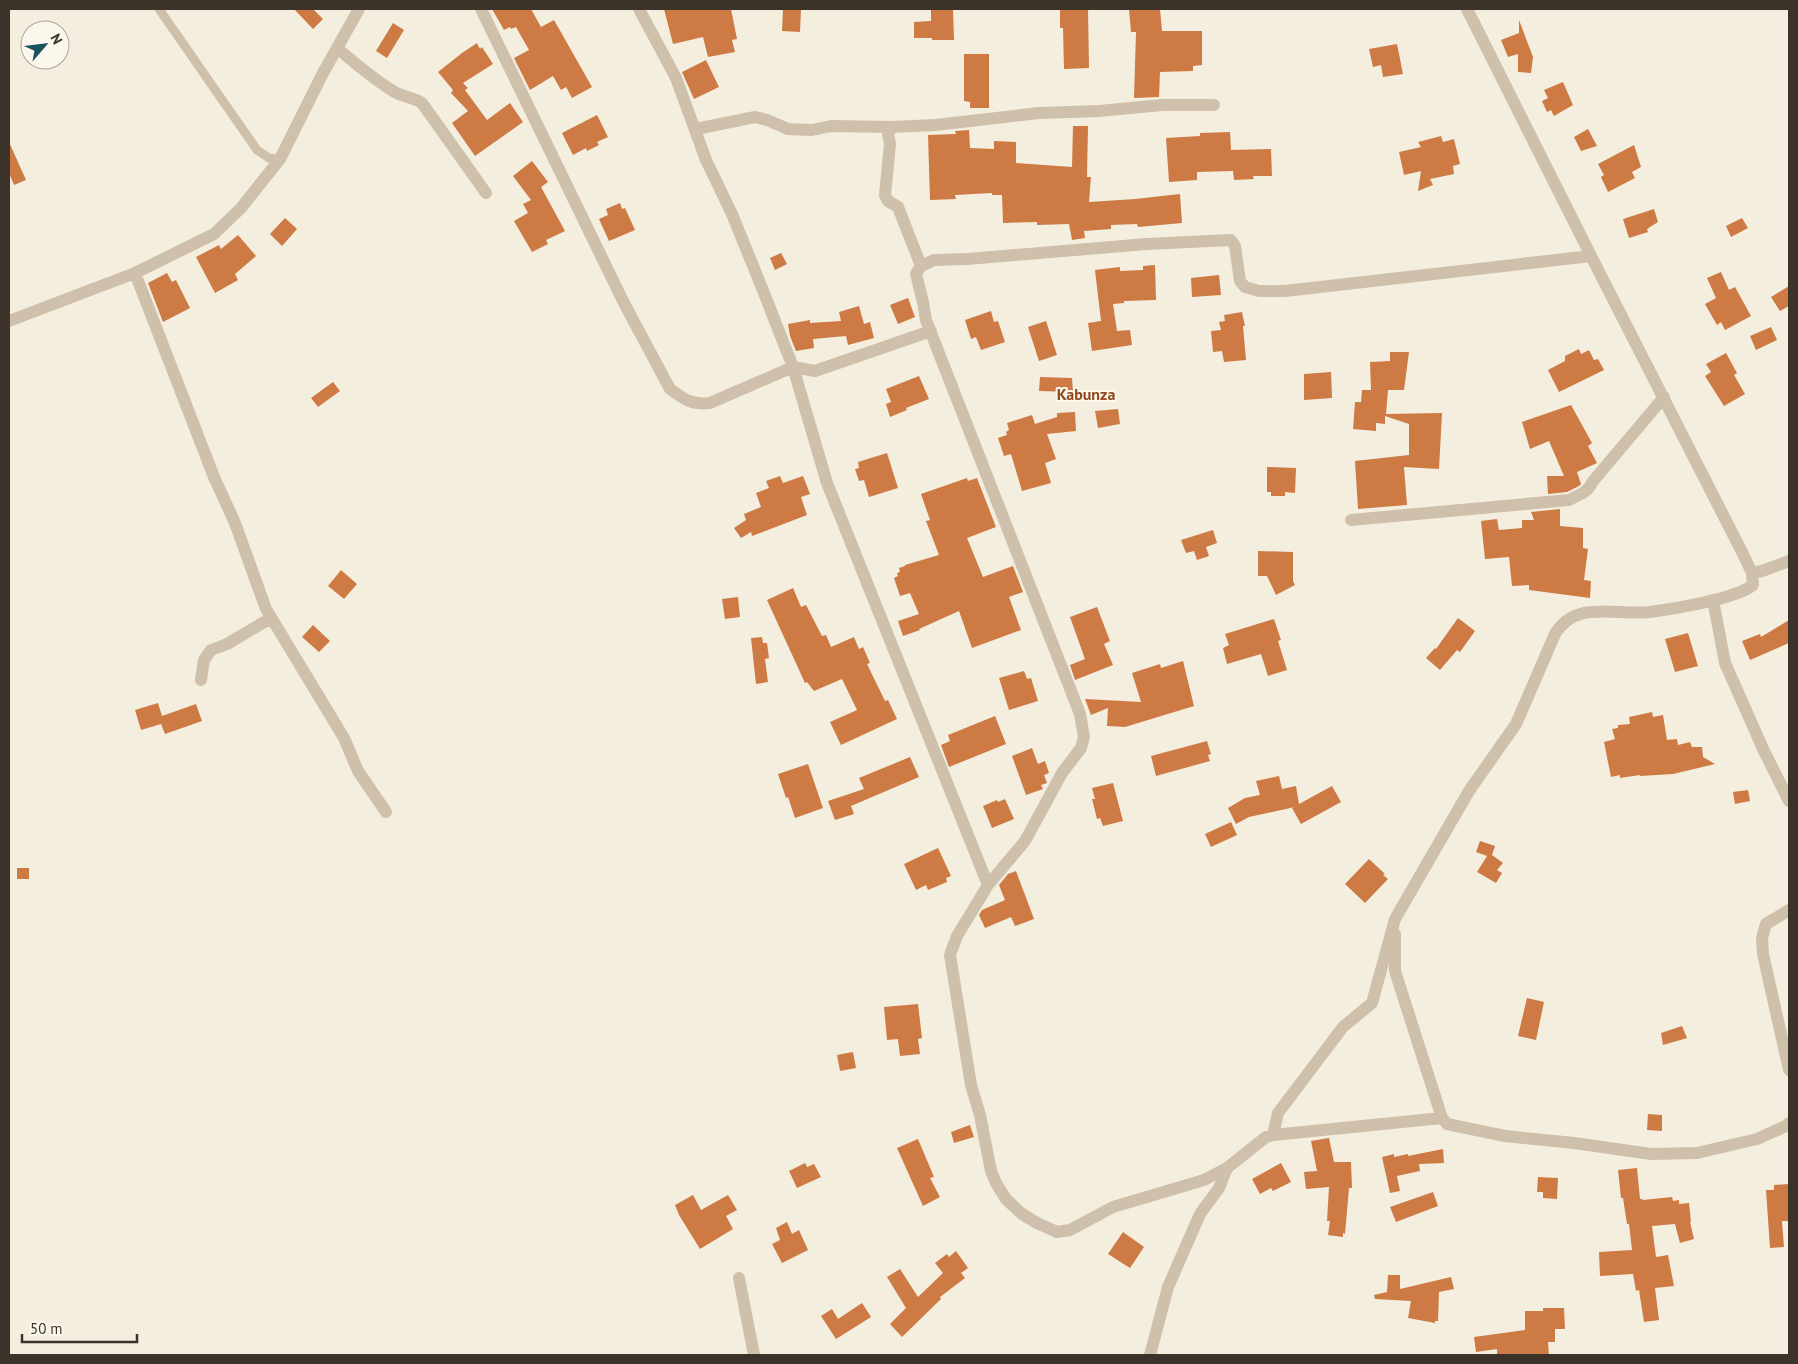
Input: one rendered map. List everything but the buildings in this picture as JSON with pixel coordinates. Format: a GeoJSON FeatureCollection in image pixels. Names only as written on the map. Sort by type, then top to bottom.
{"type":"FeatureCollection","features":[{"type":"Feature","properties":{"kind":"street"},"geometry":{"type":"LineString","coordinates":[[9,321],[135,273],[214,234],[241,208],[280,160],[359,9]]}},
{"type":"Feature","properties":{"kind":"street"},"geometry":{"type":"LineString","coordinates":[[481,9],[624,303],[670,389],[683,399],[698,404],[710,403],[793,366],[815,371],[930,331]]}},
{"type":"Feature","properties":{"kind":"street"},"geometry":{"type":"LineString","coordinates":[[639,9],[676,78],[706,160],[732,214],[793,366],[827,483],[988,885]]}},
{"type":"Feature","properties":{"kind":"street"},"geometry":{"type":"LineString","coordinates":[[1274,1135],[1278,1112],[1343,1027],[1372,1004],[1395,919],[1469,791],[1516,724],[1562,622],[1573,616],[1595,611],[1649,612],[1714,600],[1750,588],[1753,585],[1752,573],[1467,9]]}},
{"type":"Feature","properties":{"kind":"street"},"geometry":{"type":"LineString","coordinates":[[337,48],[374,79],[396,93],[415,98],[422,103],[486,193]]}},
{"type":"Feature","properties":{"kind":"street"},"geometry":{"type":"LineString","coordinates":[[696,129],[755,117],[788,129],[812,130],[831,126],[892,127],[935,125],[1039,113],[1099,111],[1162,105],[1214,105]]}},
{"type":"Feature","properties":{"kind":"street"},"geometry":{"type":"LineString","coordinates":[[892,127],[888,134],[890,144],[885,195],[888,201],[898,207],[921,266]]}},
{"type":"Feature","properties":{"kind":"street"},"geometry":{"type":"LineString","coordinates":[[1442,1118],[1266,1137],[1227,1168],[1204,1180],[1113,1207],[1070,1230],[1064,1231],[1057,1232],[1022,1214],[1006,1199],[996,1183],[991,1171],[980,1115],[971,1085],[950,955],[957,936],[988,885],[1024,841],[1062,773],[1081,748],[1084,737],[1080,714],[926,320],[916,274],[921,266],[934,260],[1147,244],[1231,240],[1235,246],[1240,281],[1245,287],[1258,291],[1285,291],[1591,256]]}},
{"type":"Feature","properties":{"kind":"street"},"geometry":{"type":"LineString","coordinates":[[135,273],[214,477],[235,523],[266,609],[344,738],[358,771],[386,812]]}},
{"type":"Feature","properties":{"kind":"street"},"geometry":{"type":"LineString","coordinates":[[1351,520],[1569,500],[1588,489],[1664,398]]}},
{"type":"Feature","properties":{"kind":"street"},"geometry":{"type":"LineString","coordinates":[[1752,573],[1789,561]]}},
{"type":"Feature","properties":{"kind":"street"},"geometry":{"type":"LineString","coordinates":[[1714,600],[1725,663],[1764,751],[1789,801]]}},
{"type":"Feature","properties":{"kind":"street"},"geometry":{"type":"LineString","coordinates":[[201,680],[204,660],[211,650],[227,644],[271,618]]}},
{"type":"Feature","properties":{"kind":"street"},"geometry":{"type":"LineString","coordinates":[[1789,910],[1766,924],[1762,938],[1763,954],[1789,1070]]}},
{"type":"Feature","properties":{"kind":"street"},"geometry":{"type":"LineString","coordinates":[[1395,919],[1395,971],[1442,1118],[1447,1124],[1505,1136],[1652,1154],[1697,1153],[1757,1139],[1789,1123]]}},
{"type":"Feature","properties":{"kind":"street"},"geometry":{"type":"LineString","coordinates":[[1150,1355],[1168,1287],[1200,1214],[1219,1188],[1227,1168]]}},
{"type":"Feature","properties":{"kind":"street"},"geometry":{"type":"LineString","coordinates":[[739,1278],[754,1355]]}},
{"type":"Feature","properties":{"kind":"lane"},"geometry":{"type":"LineString","coordinates":[[159,9],[257,150],[269,158],[280,160]]}},
{"type":"Feature","properties":{"kind":"district","name":"Kabunza"},"geometry":{"type":"Point","coordinates":[1086,394]}}]}
